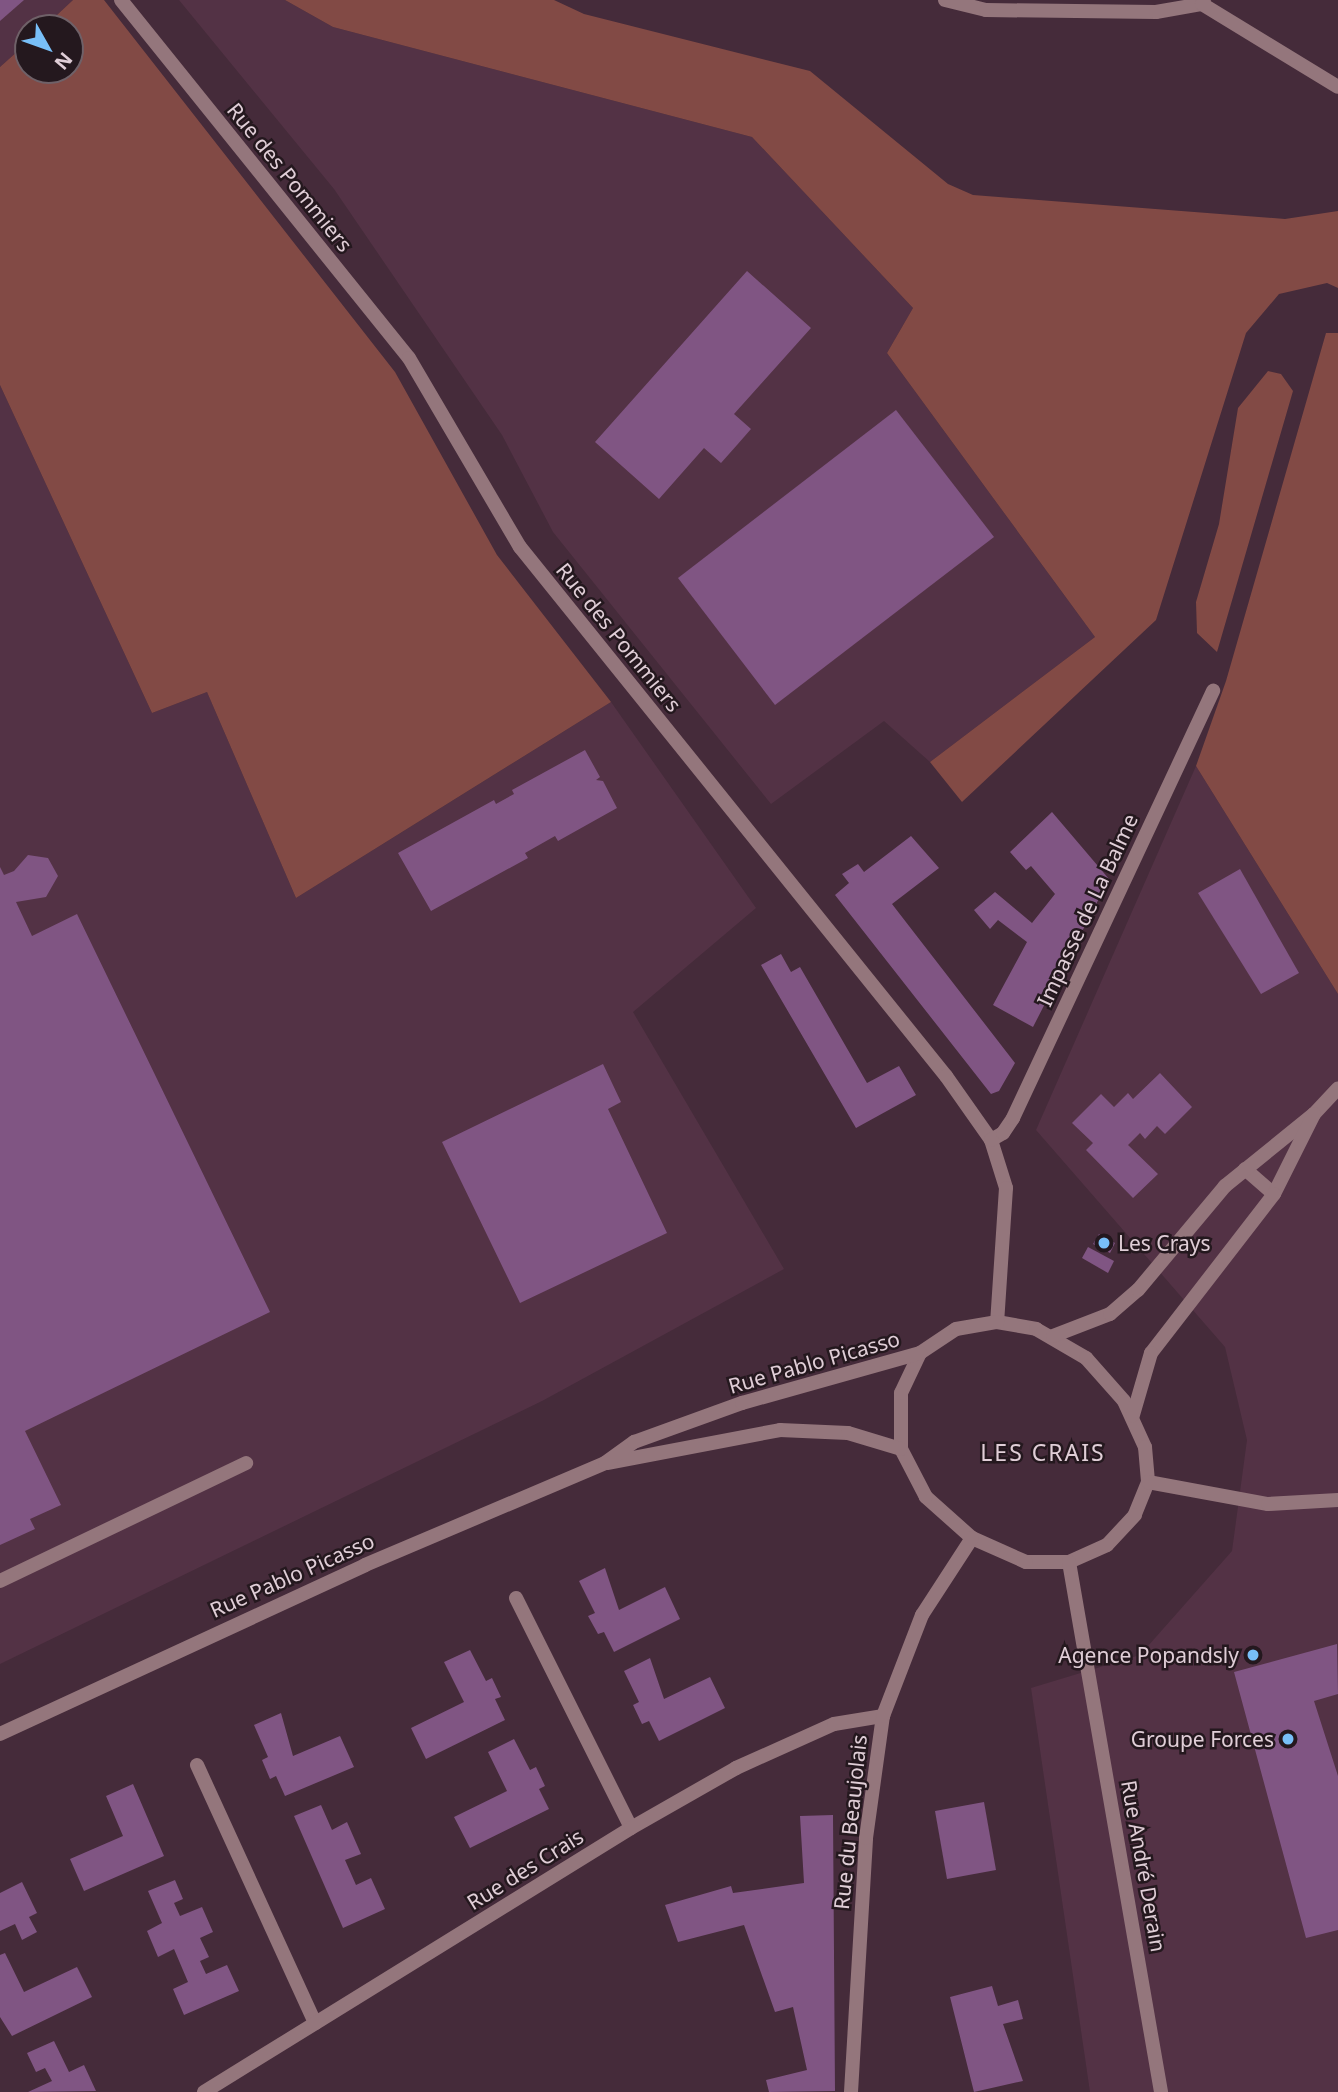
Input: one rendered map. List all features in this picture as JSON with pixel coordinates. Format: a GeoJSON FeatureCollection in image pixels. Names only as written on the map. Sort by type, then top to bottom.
{"type":"FeatureCollection","features":[{"type":"Feature","properties":{"kind":"street","name":"Rue des Pommiers"},"geometry":{"type":"LineString","coordinates":[[121,0],[409,358],[520,547],[946,1076],[991,1140],[1006,1188],[997,1322]]}},
{"type":"Feature","properties":{"kind":"street"},"geometry":{"type":"LineString","coordinates":[[944,0],[986,10],[1156,12],[1203,2],[1338,87]]}},
{"type":"Feature","properties":{"kind":"street","name":"Impasse de La Balme"},"geometry":{"type":"LineString","coordinates":[[991,1140],[1003,1133],[1013,1118],[1213,691]]}},
{"type":"Feature","properties":{"kind":"street"},"geometry":{"type":"LineString","coordinates":[[1053,1336],[1110,1314],[1138,1290],[1225,1186],[1314,1114],[1338,1088]]}},
{"type":"Feature","properties":{"kind":"street"},"geometry":{"type":"LineString","coordinates":[[1133,1415],[1151,1353],[1274,1194],[1314,1114]]}},
{"type":"Feature","properties":{"kind":"street"},"geometry":{"type":"LineString","coordinates":[[1245,1169],[1274,1194]]}},
{"type":"Feature","properties":{"kind":"street"},"geometry":{"type":"LineString","coordinates":[[997,1322],[1053,1336],[1100,1371],[1133,1415],[1145,1447],[1148,1482],[1139,1508],[1122,1531],[1107,1545],[1069,1562],[1026,1562],[972,1538],[926,1497],[901,1450],[901,1393],[920,1353],[956,1329],[997,1322]]}},
{"type":"Feature","properties":{"kind":"street","name":"Rue Pablo Picasso"},"geometry":{"type":"LineString","coordinates":[[606,1463],[634,1442],[687,1421],[920,1353]]}},
{"type":"Feature","properties":{"kind":"street","name":"Rue Pablo Picasso"},"geometry":{"type":"LineString","coordinates":[[0,1734],[365,1565],[606,1463],[780,1430],[848,1433],[901,1450]]}},
{"type":"Feature","properties":{"kind":"street"},"geometry":{"type":"LineString","coordinates":[[0,1581],[246,1463]]}},
{"type":"Feature","properties":{"kind":"street"},"geometry":{"type":"LineString","coordinates":[[1148,1482],[1268,1504],[1338,1500]]}},
{"type":"Feature","properties":{"kind":"street","name":"Rue du Beaujolais"},"geometry":{"type":"LineString","coordinates":[[851,2092],[866,1838],[883,1716],[922,1615],[972,1538]]}},
{"type":"Feature","properties":{"kind":"street","name":"Rue André Derain"},"geometry":{"type":"LineString","coordinates":[[1069,1562],[1079,1605],[1161,2092]]}},
{"type":"Feature","properties":{"kind":"street"},"geometry":{"type":"LineString","coordinates":[[516,1598],[631,1828]]}},
{"type":"Feature","properties":{"kind":"street","name":"Rue des Crais"},"geometry":{"type":"LineString","coordinates":[[204,2092],[631,1828],[799,1737],[834,1724],[883,1716]]}},
{"type":"Feature","properties":{"kind":"street"},"geometry":{"type":"LineString","coordinates":[[197,1765],[315,2023]]}},
{"type":"Feature","properties":{"kind":"shaded area"},"geometry":{"type":"Polygon","coordinates":[[[0,0],[73,0],[58,14],[14,14],[14,54],[0,67],[0,0]]]}},
{"type":"Feature","properties":{"kind":"shaded area"},"geometry":{"type":"Polygon","coordinates":[[[73,0],[104,0],[395,372],[497,555],[611,702],[296,898],[207,692],[152,713],[0,385],[0,67],[14,54],[14,84],[84,84],[84,14],[58,14],[73,0]]]}},
{"type":"Feature","properties":{"kind":"shaded area"},"geometry":{"type":"Polygon","coordinates":[[[179,0],[285,0],[333,27],[752,137],[913,308],[887,353],[1095,637],[930,762],[884,721],[771,804],[553,532],[502,435],[334,189],[179,0]]]}},
{"type":"Feature","properties":{"kind":"shaded area"},"geometry":{"type":"Polygon","coordinates":[[[285,0],[554,0],[584,14],[810,71],[948,184],[973,195],[1285,219],[1338,211],[1338,288],[1327,283],[1279,294],[1246,333],[1156,620],[962,802],[930,762],[1095,637],[887,353],[913,308],[752,137],[333,27],[285,0]]]}},
{"type":"Feature","properties":{"kind":"shaded area"},"geometry":{"type":"Polygon","coordinates":[[[1326,333],[1338,333],[1338,994],[1196,766],[1226,681],[1326,333]]]}},
{"type":"Feature","properties":{"kind":"shaded area"},"geometry":{"type":"Polygon","coordinates":[[[1268,371],[1281,374],[1293,391],[1217,652],[1197,633],[1196,602],[1219,524],[1238,408],[1268,371]]]}},
{"type":"Feature","properties":{"kind":"shaded area"},"geometry":{"type":"Polygon","coordinates":[[[0,385],[152,713],[207,692],[296,898],[611,702],[756,908],[633,1012],[784,1269],[542,1401],[0,1664],[0,385]]]}},
{"type":"Feature","properties":{"kind":"shaded area"},"geometry":{"type":"Polygon","coordinates":[[[1196,766],[1338,994],[1338,2092],[1090,2092],[1031,1688],[1140,1655],[1232,1551],[1247,1440],[1225,1347],[1036,1130],[1196,766]]]}},
{"type":"Feature","properties":{"kind":"building"},"geometry":{"type":"Polygon","coordinates":[[[0,0],[24,0],[0,21],[0,0]]]}},
{"type":"Feature","properties":{"kind":"building"},"geometry":{"type":"Polygon","coordinates":[[[747,271],[811,328],[734,414],[751,429],[721,463],[704,448],[659,499],[595,442],[747,271]]]}},
{"type":"Feature","properties":{"kind":"building"},"geometry":{"type":"Polygon","coordinates":[[[896,410],[994,537],[775,705],[678,578],[896,410]]]}},
{"type":"Feature","properties":{"kind":"building"},"geometry":{"type":"Polygon","coordinates":[[[585,750],[600,777],[596,780],[603,781],[617,808],[558,841],[555,836],[525,853],[528,858],[431,911],[398,853],[494,800],[496,804],[514,794],[512,790],[585,750]]]}},
{"type":"Feature","properties":{"kind":"building"},"geometry":{"type":"Polygon","coordinates":[[[1052,812],[1109,879],[1033,1027],[993,1005],[1027,942],[998,920],[990,929],[974,910],[995,892],[1032,923],[1055,894],[1031,866],[1026,870],[1010,852],[1052,812]]]}},
{"type":"Feature","properties":{"kind":"building"},"geometry":{"type":"Polygon","coordinates":[[[911,836],[939,868],[892,904],[1015,1063],[999,1091],[991,1094],[835,895],[849,883],[842,874],[858,864],[864,872],[911,836]]]}},
{"type":"Feature","properties":{"kind":"building"},"geometry":{"type":"Polygon","coordinates":[[[28,855],[48,858],[58,876],[46,897],[16,902],[32,936],[77,914],[270,1312],[25,1431],[61,1505],[30,1519],[35,1529],[0,1545],[0,867],[4,875],[14,871],[28,855]]]}},
{"type":"Feature","properties":{"kind":"building"},"geometry":{"type":"Polygon","coordinates":[[[1240,869],[1299,973],[1261,994],[1198,893],[1240,869]]]}},
{"type":"Feature","properties":{"kind":"building"},"geometry":{"type":"Polygon","coordinates":[[[781,954],[791,972],[800,967],[867,1083],[899,1066],[916,1095],[856,1128],[761,965],[781,954]]]}},
{"type":"Feature","properties":{"kind":"building"},"geometry":{"type":"Polygon","coordinates":[[[603,1064],[621,1102],[608,1109],[667,1233],[520,1303],[442,1142],[603,1064]]]}},
{"type":"Feature","properties":{"kind":"building"},"geometry":{"type":"Polygon","coordinates":[[[1160,1073],[1192,1107],[1165,1134],[1157,1126],[1145,1139],[1140,1133],[1128,1145],[1158,1174],[1133,1198],[1086,1150],[1093,1143],[1072,1123],[1101,1094],[1114,1107],[1128,1093],[1133,1099],[1160,1073]]]}},
{"type":"Feature","properties":{"kind":"building","name":"Les Crays"},"geometry":{"type":"Polygon","coordinates":[[[1099,1234],[1115,1243],[1110,1253],[1093,1244],[1099,1234]]]}},
{"type":"Feature","properties":{"kind":"building"},"geometry":{"type":"Polygon","coordinates":[[[1088,1247],[1114,1261],[1108,1273],[1082,1258],[1088,1247]]]}},
{"type":"Feature","properties":{"kind":"building"},"geometry":{"type":"Polygon","coordinates":[[[605,1568],[619,1610],[665,1587],[680,1619],[614,1652],[604,1632],[598,1634],[588,1616],[595,1613],[579,1581],[605,1568]]]}},
{"type":"Feature","properties":{"kind":"building","name":"Groupe Forces"},"geometry":{"type":"Polygon","coordinates":[[[1337,1644],[1338,1694],[1314,1701],[1338,1776],[1338,1930],[1306,1938],[1234,1672],[1337,1644]]]}},
{"type":"Feature","properties":{"kind":"building"},"geometry":{"type":"Polygon","coordinates":[[[470,1650],[486,1681],[492,1678],[501,1697],[495,1699],[505,1720],[426,1759],[411,1728],[464,1702],[444,1662],[470,1650]]]}},
{"type":"Feature","properties":{"kind":"building"},"geometry":{"type":"Polygon","coordinates":[[[650,1658],[664,1699],[710,1677],[725,1708],[659,1741],[649,1721],[642,1724],[633,1705],[639,1702],[624,1671],[650,1658]]]}},
{"type":"Feature","properties":{"kind":"building"},"geometry":{"type":"Polygon","coordinates":[[[281,1713],[293,1756],[340,1736],[354,1767],[285,1796],[276,1776],[270,1779],[262,1760],[268,1757],[254,1725],[281,1713]]]}},
{"type":"Feature","properties":{"kind":"building"},"geometry":{"type":"Polygon","coordinates":[[[514,1739],[530,1770],[536,1767],[545,1786],[539,1789],[549,1809],[470,1848],[454,1817],[507,1791],[488,1752],[514,1739]]]}},
{"type":"Feature","properties":{"kind":"building"},"geometry":{"type":"Polygon","coordinates":[[[133,1784],[164,1856],[84,1891],[70,1859],[123,1836],[106,1796],[133,1784]]]}},
{"type":"Feature","properties":{"kind":"building"},"geometry":{"type":"Polygon","coordinates":[[[984,1802],[996,1870],[947,1879],[935,1811],[984,1802]]]}},
{"type":"Feature","properties":{"kind":"building"},"geometry":{"type":"Polygon","coordinates":[[[321,1805],[332,1830],[347,1822],[361,1854],[345,1860],[356,1885],[371,1878],[385,1909],[343,1928],[294,1816],[321,1805]]]}},
{"type":"Feature","properties":{"kind":"building"},"geometry":{"type":"Polygon","coordinates":[[[833,1815],[835,2091],[769,2092],[766,2080],[807,2070],[793,2007],[775,2012],[744,1925],[678,1942],[665,1905],[731,1886],[733,1893],[804,1883],[800,1816],[833,1815]]]}},
{"type":"Feature","properties":{"kind":"building"},"geometry":{"type":"Polygon","coordinates":[[[175,1880],[183,1899],[174,1903],[180,1916],[202,1907],[213,1932],[200,1938],[209,1957],[200,1961],[206,1974],[227,1965],[239,1991],[184,2015],[173,1989],[188,1982],[174,1949],[158,1957],[147,1931],[162,1923],[148,1891],[175,1880]]]}},
{"type":"Feature","properties":{"kind":"building"},"geometry":{"type":"Polygon","coordinates":[[[22,1882],[37,1913],[29,1917],[37,1932],[22,1940],[15,1924],[0,1931],[0,1893],[22,1882]]]}},
{"type":"Feature","properties":{"kind":"building"},"geometry":{"type":"Polygon","coordinates":[[[5,1953],[24,1992],[77,1967],[92,1997],[12,2036],[0,2017],[0,1955],[5,1953]]]}},
{"type":"Feature","properties":{"kind":"building"},"geometry":{"type":"Polygon","coordinates":[[[992,1986],[998,2006],[1018,2000],[1023,2019],[1003,2024],[1023,2081],[974,2092],[950,1997],[992,1986]]]}},
{"type":"Feature","properties":{"kind":"building"},"geometry":{"type":"Polygon","coordinates":[[[54,2041],[69,2072],[84,2065],[96,2091],[28,2092],[52,2081],[45,2068],[36,2072],[27,2053],[54,2041]]]}},
{"type":"Feature","properties":{"kind":"place","name":"Les Crays"},"geometry":{"type":"Point","coordinates":[1104,1243]}},
{"type":"Feature","properties":{"kind":"place","name":"Agence Popandsly"},"geometry":{"type":"Point","coordinates":[1253,1655]}},
{"type":"Feature","properties":{"kind":"place","name":"Groupe Forces"},"geometry":{"type":"Point","coordinates":[1288,1739]}},
{"type":"Feature","properties":{"kind":"district","name":"LES CRAIS"},"geometry":{"type":"Point","coordinates":[1043,1452]}}]}
